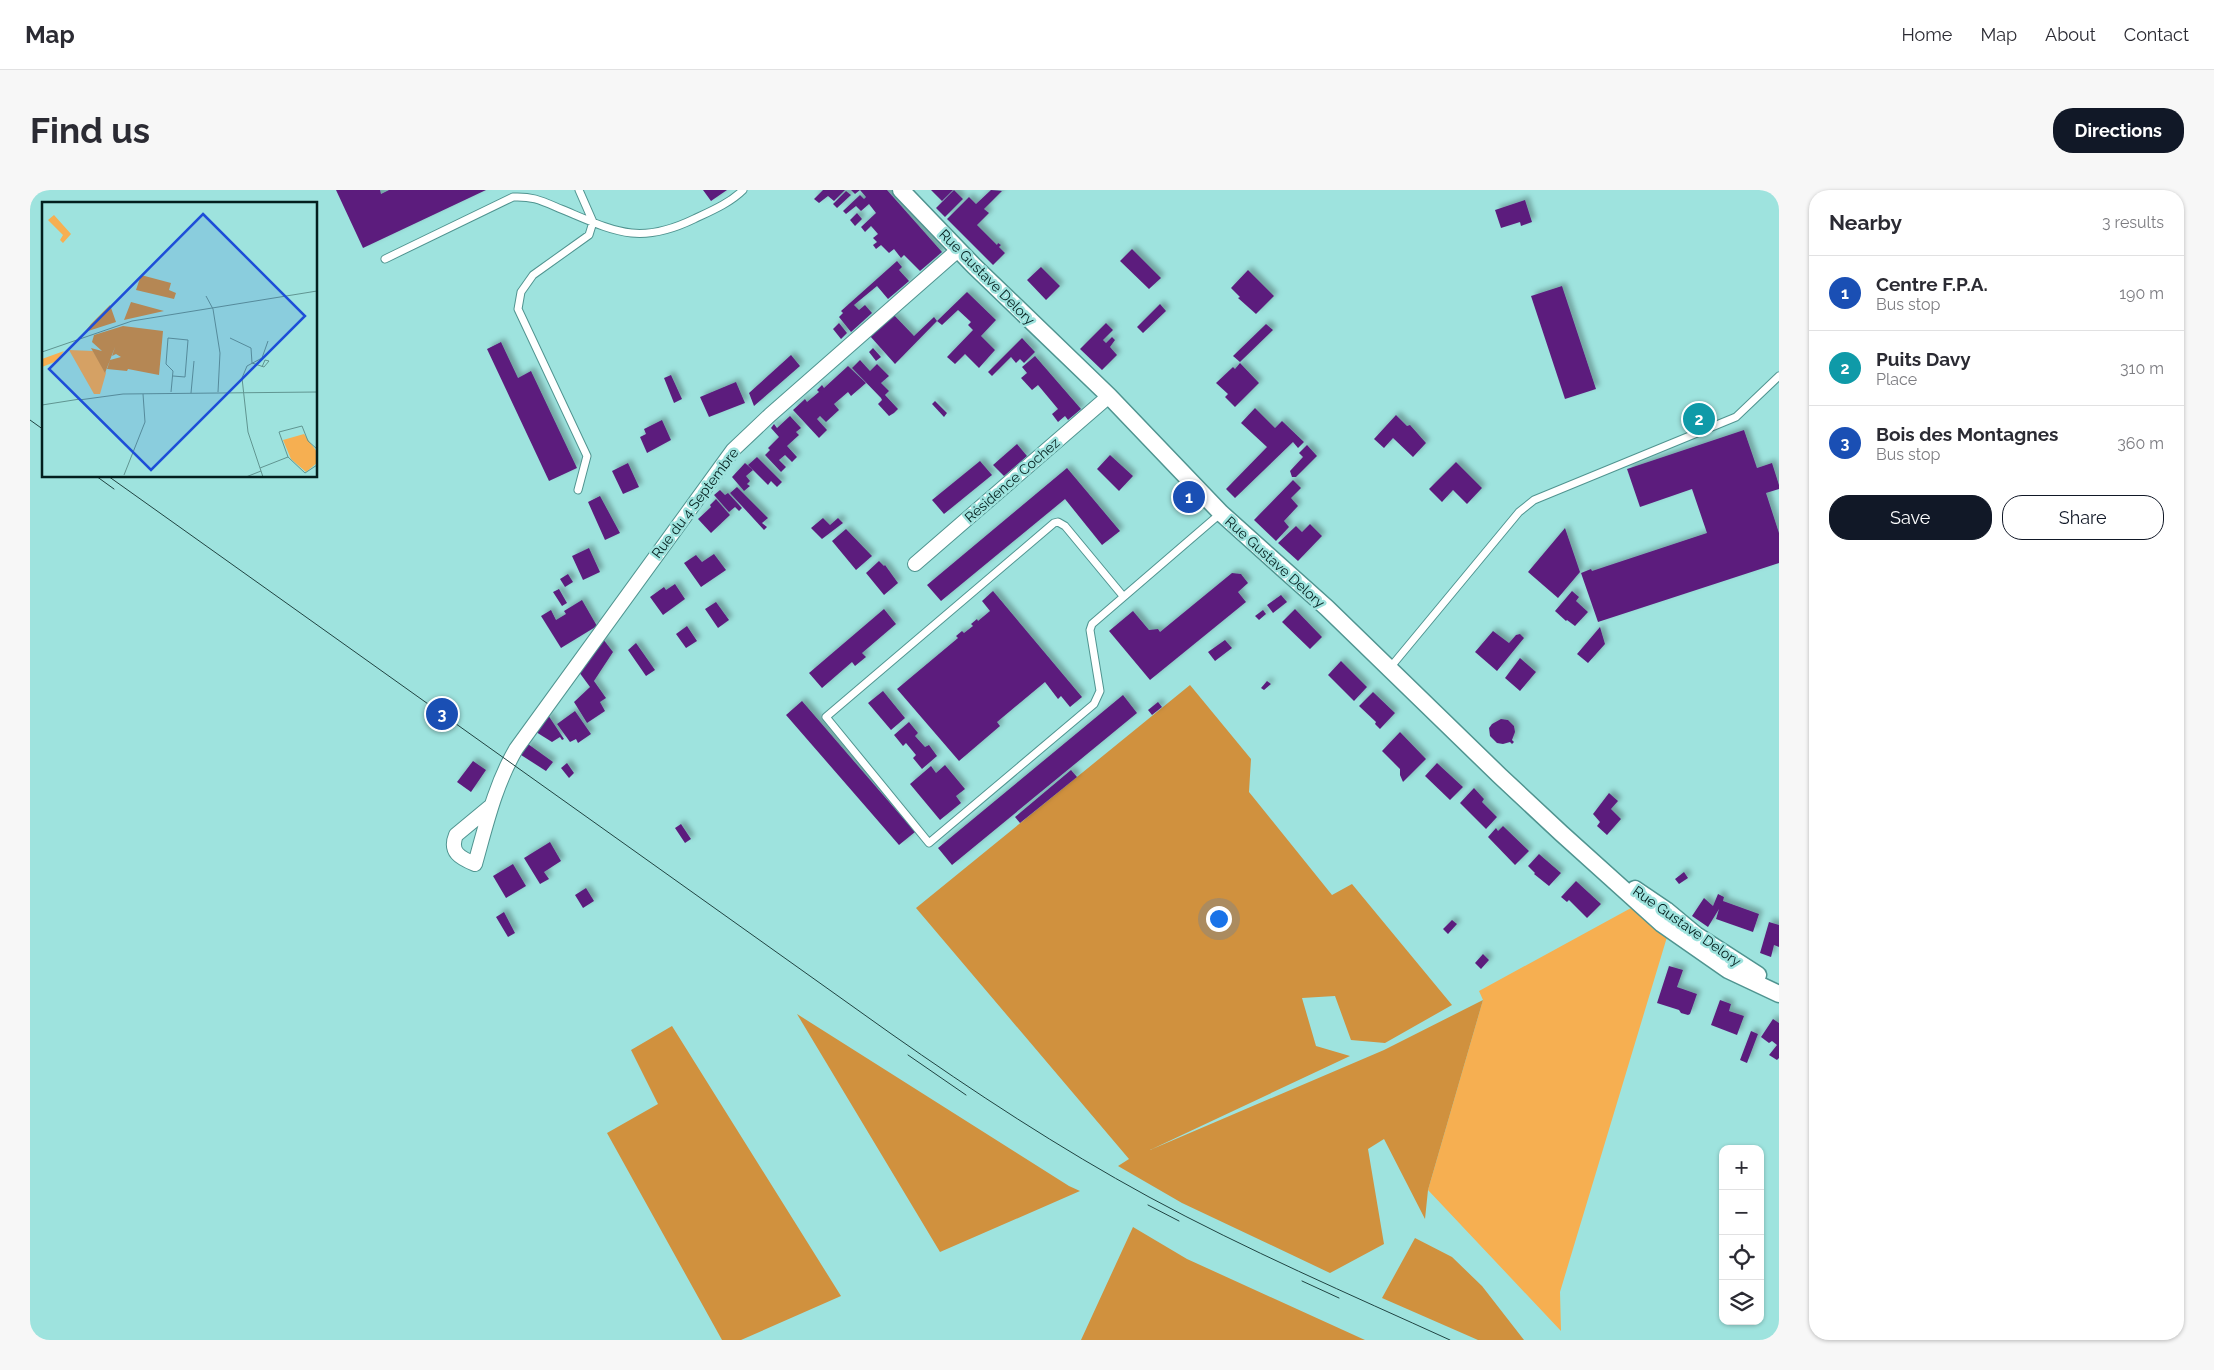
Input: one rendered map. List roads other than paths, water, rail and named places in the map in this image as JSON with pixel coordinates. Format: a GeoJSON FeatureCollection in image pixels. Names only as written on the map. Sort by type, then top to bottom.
{"type":"FeatureCollection","features":[{"type":"Feature","properties":{"kind":"street","name":"Rue Gustave Delory"},"geometry":{"type":"LineString","coordinates":[[901,190],[958,250],[1109,396],[1221,513],[1311,593],[1500,776],[1662,924],[1728,970],[1779,993]]}},
{"type":"Feature","properties":{"kind":"street","name":"Rue du 4 Septembre"},"geometry":{"type":"LineString","coordinates":[[491,806],[506,768],[522,740],[733,450],[770,414],[958,250]]}},
{"type":"Feature","properties":{"kind":"street","name":"Résidence Cochez"},"geometry":{"type":"LineString","coordinates":[[915,564],[1109,396]]}},
{"type":"Feature","properties":{"kind":"lane"},"geometry":{"type":"LineString","coordinates":[[578,490],[587,456],[518,309],[521,292],[533,275],[589,235],[593,222],[579,190]]}},
{"type":"Feature","properties":{"kind":"lane"},"geometry":{"type":"LineString","coordinates":[[385,259],[514,197],[529,196],[622,232],[644,234],[672,230],[724,204],[743,190]]}},
{"type":"Feature","properties":{"kind":"lane"},"geometry":{"type":"LineString","coordinates":[[1389,669],[1526,505],[1539,496],[1736,417],[1779,376]]}},
{"type":"Feature","properties":{"kind":"lane"},"geometry":{"type":"LineString","coordinates":[[1123,596],[1065,526],[1058,522],[1054,523],[826,717],[929,843],[1098,699],[1100,691],[1090,630],[1092,624],[1221,513]]}},
{"type":"Feature","properties":{"kind":"tram line"},"geometry":{"type":"LineString","coordinates":[[30,420],[42,429]]}},
{"type":"Feature","properties":{"kind":"tram line"},"geometry":{"type":"LineString","coordinates":[[99,478],[114,489]]}},
{"type":"Feature","properties":{"kind":"tram line"},"geometry":{"type":"LineString","coordinates":[[111,478],[890,1033],[1017,1119],[1115,1178],[1223,1235],[1450,1340]]}},
{"type":"Feature","properties":{"kind":"tram line"},"geometry":{"type":"LineString","coordinates":[[908,1055],[966,1095]]}},
{"type":"Feature","properties":{"kind":"tram line"},"geometry":{"type":"LineString","coordinates":[[1148,1205],[1179,1221]]}},
{"type":"Feature","properties":{"kind":"tram line"},"geometry":{"type":"LineString","coordinates":[[1302,1281],[1339,1298]]}},
{"type":"Feature","properties":{"kind":"place","name":"Puits Davy"},"geometry":{"type":"Point","coordinates":[1699,419]}},
{"type":"Feature","properties":{"kind":"place","name":"Centre F.P.A."},"geometry":{"type":"Point","coordinates":[1189,497]}},
{"type":"Feature","properties":{"kind":"place","name":"Bois des Montagnes"},"geometry":{"type":"Point","coordinates":[442,714]}}]}
